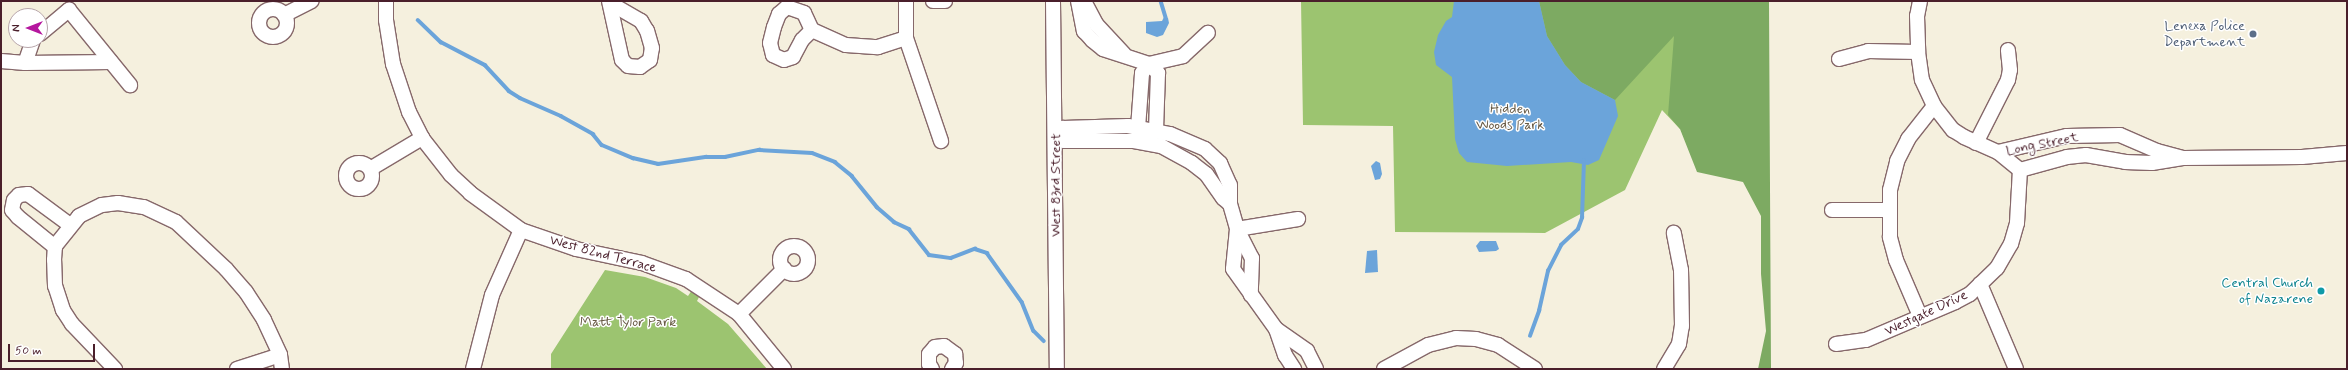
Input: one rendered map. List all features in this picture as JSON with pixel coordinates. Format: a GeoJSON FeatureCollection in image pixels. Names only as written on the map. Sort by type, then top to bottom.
{"type":"FeatureCollection","features":[{"type":"Feature","properties":{"kind":"street"},"geometry":{"type":"LineString","coordinates":[[284,15],[312,1]]}},
{"type":"Feature","properties":{"kind":"street","name":"West 82nd Terrace"},"geometry":{"type":"LineString","coordinates":[[386,1],[386,20],[392,64],[409,112],[422,138],[451,175],[470,193],[522,230],[576,248],[660,268],[686,279],[739,314],[784,369]]}},
{"type":"Feature","properties":{"kind":"street"},"geometry":{"type":"LineString","coordinates":[[906,1],[906,38],[941,141]]}},
{"type":"Feature","properties":{"kind":"street"},"geometry":{"type":"LineString","coordinates":[[933,1],[945,1]]}},
{"type":"Feature","properties":{"kind":"street","name":"West 83rd Street"},"geometry":{"type":"LineString","coordinates":[[1053,1],[1056,136],[1057,369]]}},
{"type":"Feature","properties":{"kind":"street"},"geometry":{"type":"LineString","coordinates":[[1078,1],[1084,31],[1103,49],[1124,54],[1149,64],[1158,73],[1156,130],[1145,142]]}},
{"type":"Feature","properties":{"kind":"street"},"geometry":{"type":"LineString","coordinates":[[1084,1],[1096,24],[1124,54]]}},
{"type":"Feature","properties":{"kind":"street","name":"Long Street"},"geometry":{"type":"LineString","coordinates":[[1920,1],[1917,16],[1918,52],[1922,80],[1934,106],[1954,130],[1976,143],[1998,152],[2068,136],[2102,134],[2120,135],[2157,151],[2183,158]]}},
{"type":"Feature","properties":{"kind":"street"},"geometry":{"type":"LineString","coordinates":[[48,28],[70,10],[130,85]]}},
{"type":"Feature","properties":{"kind":"street"},"geometry":{"type":"LineString","coordinates":[[812,30],[846,45],[861,47],[883,46],[906,38]]}},
{"type":"Feature","properties":{"kind":"street"},"geometry":{"type":"LineString","coordinates":[[1145,142],[1138,128],[1142,73],[1149,64],[1183,56],[1208,33]]}},
{"type":"Feature","properties":{"kind":"street"},"geometry":{"type":"LineString","coordinates":[[25,63],[30,48]]}},
{"type":"Feature","properties":{"kind":"street"},"geometry":{"type":"LineString","coordinates":[[1976,143],[2008,80],[2010,70],[2008,50]]}},
{"type":"Feature","properties":{"kind":"street"},"geometry":{"type":"LineString","coordinates":[[1839,59],[1868,51],[1918,52]]}},
{"type":"Feature","properties":{"kind":"street"},"geometry":{"type":"LineString","coordinates":[[1,61],[25,63],[111,62]]}},
{"type":"Feature","properties":{"kind":"street"},"geometry":{"type":"LineString","coordinates":[[1920,316],[1896,260],[1890,237],[1890,190],[1897,161],[1915,127],[1934,106]]}},
{"type":"Feature","properties":{"kind":"street"},"geometry":{"type":"LineString","coordinates":[[1230,204],[1223,198],[1206,174],[1192,163],[1161,146],[1145,142],[1064,141],[1056,136],[1063,128],[1138,128],[1156,130],[1186,139],[1205,149],[1220,163],[1230,185],[1230,204],[1237,229],[1252,258],[1251,295]]}},
{"type":"Feature","properties":{"kind":"street"},"geometry":{"type":"LineString","coordinates":[[370,169],[422,138]]}},
{"type":"Feature","properties":{"kind":"street"},"geometry":{"type":"LineString","coordinates":[[1998,152],[2020,170]]}},
{"type":"Feature","properties":{"kind":"street","name":"Long Street"},"geometry":{"type":"LineString","coordinates":[[2020,170],[2068,157],[2086,155],[2124,162],[2152,163],[2183,158],[2302,158],[2347,153]]}},
{"type":"Feature","properties":{"kind":"street","name":"Westgate Drive"},"geometry":{"type":"LineString","coordinates":[[1836,344],[1866,340],[1955,302],[1980,284],[1997,268],[2014,234],[2019,212],[2020,170]]}},
{"type":"Feature","properties":{"kind":"street"},"geometry":{"type":"LineString","coordinates":[[55,247],[18,217],[12,210],[14,200],[19,195],[28,194],[70,225]]}},
{"type":"Feature","properties":{"kind":"street"},"geometry":{"type":"LineString","coordinates":[[115,369],[72,324],[63,310],[55,286],[55,247],[70,225],[79,216],[96,207],[118,203],[134,204],[160,212],[176,222],[226,269],[246,292],[264,320],[280,355],[282,369]]}},
{"type":"Feature","properties":{"kind":"street"},"geometry":{"type":"LineString","coordinates":[[1832,210],[1889,210]]}},
{"type":"Feature","properties":{"kind":"street"},"geometry":{"type":"LineString","coordinates":[[1237,229],[1298,219]]}},
{"type":"Feature","properties":{"kind":"street"},"geometry":{"type":"LineString","coordinates":[[1237,229],[1233,269],[1276,329],[1285,355],[1294,369]]}},
{"type":"Feature","properties":{"kind":"street"},"geometry":{"type":"LineString","coordinates":[[473,369],[476,348],[492,295],[522,230]]}},
{"type":"Feature","properties":{"kind":"street"},"geometry":{"type":"LineString","coordinates":[[1664,369],[1679,344],[1682,326],[1682,270],[1674,233]]}},
{"type":"Feature","properties":{"kind":"street"},"geometry":{"type":"LineString","coordinates":[[739,314],[784,269]]}},
{"type":"Feature","properties":{"kind":"street"},"geometry":{"type":"LineString","coordinates":[[1980,284],[2016,369]]}},
{"type":"Feature","properties":{"kind":"street"},"geometry":{"type":"LineString","coordinates":[[1276,329],[1307,351],[1316,369]]}},
{"type":"Feature","properties":{"kind":"street"},"geometry":{"type":"LineString","coordinates":[[1384,369],[1428,345],[1456,338],[1476,339],[1498,345],[1532,367]]}},
{"type":"Feature","properties":{"kind":"street"},"geometry":{"type":"LineString","coordinates":[[926,367],[932,350],[944,346],[955,354],[956,363],[952,369]]}},
{"type":"Feature","properties":{"kind":"street"},"geometry":{"type":"LineString","coordinates":[[237,369],[280,355]]}},
{"type":"Feature","properties":{"kind":"green space","name":"Hidden Woods Park"},"geometry":{"type":"Polygon","coordinates":[[[1301,1],[1763,1],[1680,129],[1662,110],[1625,190],[1545,233],[1395,232],[1393,126],[1303,125],[1301,1]]]}},
{"type":"Feature","properties":{"kind":"green space"},"geometry":{"type":"Polygon","coordinates":[[[1539,1],[1769,1],[1771,369],[1758,369],[1766,331],[1761,274],[1761,216],[1743,182],[1697,172],[1680,129],[1668,115],[1674,36],[1615,100],[1581,82],[1565,65],[1547,36],[1539,1]]]}},
{"type":"Feature","properties":{"kind":"green space","name":"Matt Tylor Park"},"geometry":{"type":"Polygon","coordinates":[[[605,270],[645,277],[676,288],[688,296],[692,290],[700,295],[697,301],[728,324],[767,369],[551,369],[551,354],[605,270]]]}},
{"type":"Feature","properties":{"kind":"water"},"geometry":{"type":"Polygon","coordinates":[[[1454,1],[1539,1],[1547,36],[1565,65],[1581,82],[1615,100],[1618,116],[1599,160],[1588,165],[1571,162],[1507,166],[1467,162],[1459,153],[1455,139],[1452,77],[1436,65],[1434,52],[1438,35],[1446,21],[1452,17],[1454,1]]]}},
{"type":"Feature","properties":{"kind":"water"},"geometry":{"type":"Polygon","coordinates":[[[1164,17],[1168,18],[1169,23],[1163,35],[1157,37],[1146,33],[1146,22],[1162,21],[1164,17]]]}},
{"type":"Feature","properties":{"kind":"water"},"geometry":{"type":"Polygon","coordinates":[[[1376,161],[1380,163],[1382,174],[1380,179],[1375,180],[1371,166],[1376,161]]]}},
{"type":"Feature","properties":{"kind":"water"},"geometry":{"type":"Polygon","coordinates":[[[1480,241],[1496,241],[1499,249],[1496,251],[1479,252],[1476,246],[1480,241]]]}},
{"type":"Feature","properties":{"kind":"water"},"geometry":{"type":"Polygon","coordinates":[[[1377,250],[1378,272],[1365,273],[1367,251],[1377,250]]]}},
{"type":"Feature","properties":{"kind":"waterway"},"geometry":{"type":"LineString","coordinates":[[1161,1],[1166,17]]}},
{"type":"Feature","properties":{"kind":"waterway"},"geometry":{"type":"LineString","coordinates":[[418,20],[441,42],[485,65],[509,91],[520,98],[561,116],[593,134],[602,145],[633,158],[658,164],[706,157],[725,157],[759,150],[812,153],[835,162],[852,176],[877,207],[894,222],[909,229],[929,255],[951,258],[975,249],[987,253],[1022,302],[1034,331],[1044,341]]}},
{"type":"Feature","properties":{"kind":"waterway"},"geometry":{"type":"LineString","coordinates":[[1530,336],[1539,311],[1548,271],[1561,245],[1578,229],[1582,218],[1584,161]]}},
{"type":"Feature","properties":{"kind":"place","name":"Lenexa Police Department"},"geometry":{"type":"Point","coordinates":[2253,34]}},
{"type":"Feature","properties":{"kind":"place","name":"Central Church of Nazarene"},"geometry":{"type":"Point","coordinates":[2321,291]}}]}
